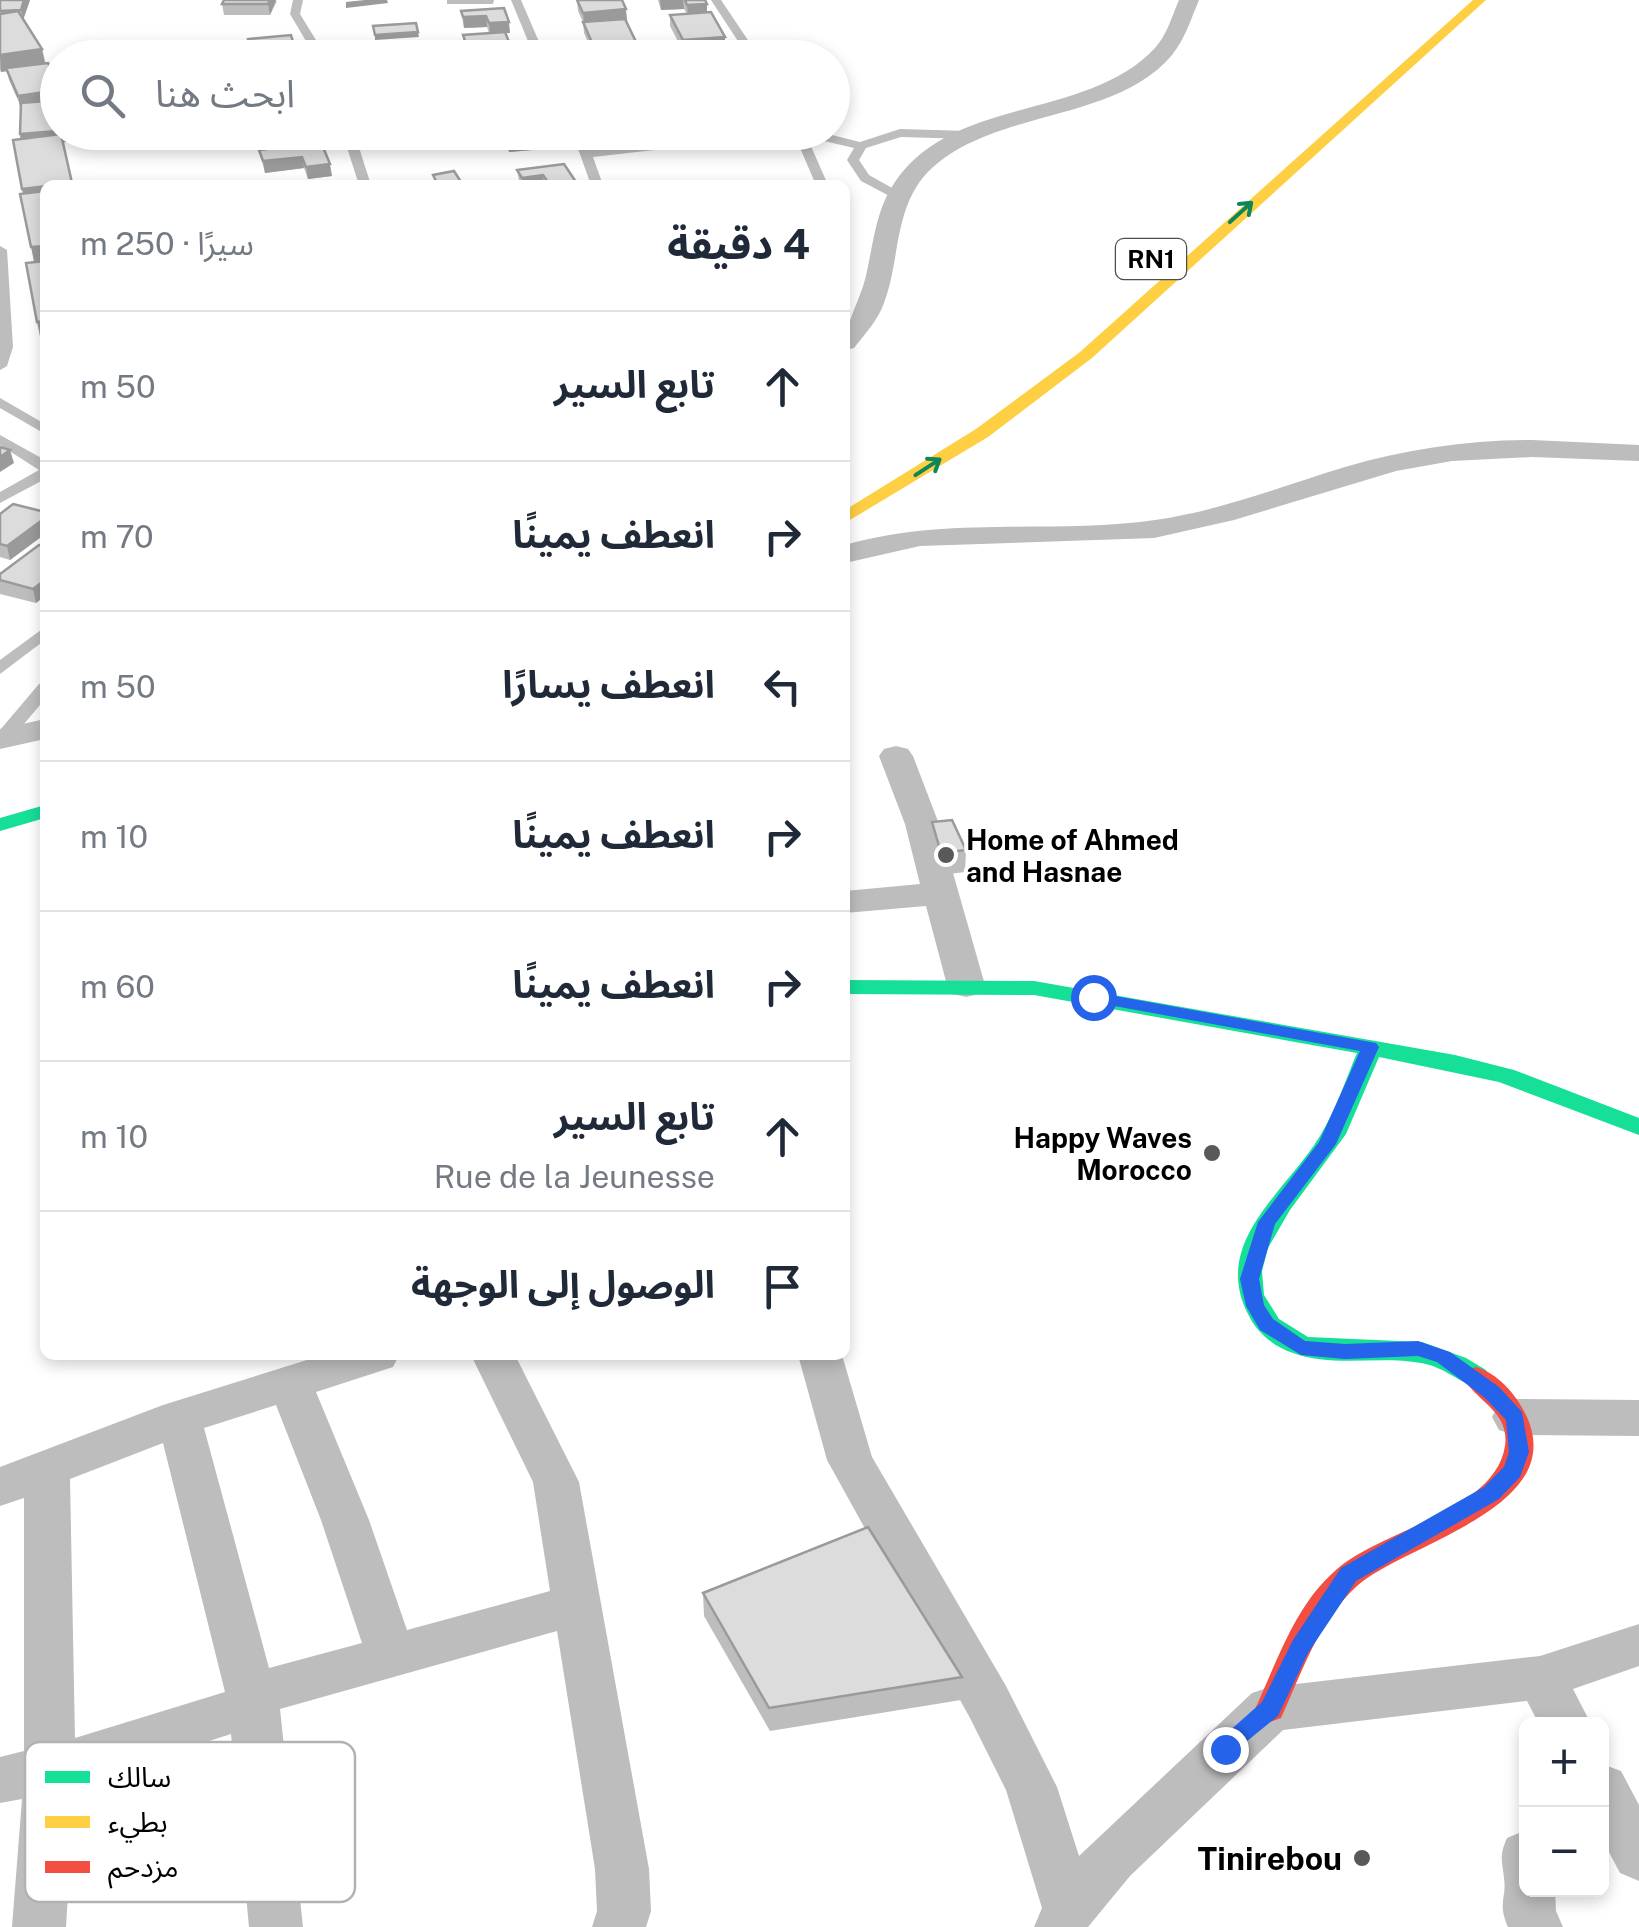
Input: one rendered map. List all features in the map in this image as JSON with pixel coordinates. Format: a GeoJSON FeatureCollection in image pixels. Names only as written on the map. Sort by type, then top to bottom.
{"type":"FeatureCollection","features":[{"type":"Feature","properties":{"kind":"main road","name":"RN1"},"geometry":{"type":"LineString","coordinates":[[850,515],[982,433],[1086,355],[1480,0]]}},
{"type":"Feature","properties":{"kind":"main road"},"geometry":{"type":"LineString","coordinates":[[850,488],[907,452]]}},
{"type":"Feature","properties":{"kind":"main road"},"geometry":{"type":"LineString","coordinates":[[0,824],[40,812]]}},
{"type":"Feature","properties":{"kind":"main road"},"geometry":{"type":"LineString","coordinates":[[850,987],[966,985],[1074,994],[1370,1047],[1506,1076],[1639,1126]]}},
{"type":"Feature","properties":{"kind":"main road"},"geometry":{"type":"LineString","coordinates":[[1270,1709],[1300,1647],[1348,1574],[1492,1493],[1513,1471],[1519,1452],[1515,1417],[1492,1393],[1444,1357],[1418,1349],[1345,1352],[1301,1348],[1267,1324],[1255,1306],[1250,1279],[1267,1222],[1327,1144],[1370,1047]]}},
{"type":"Feature","properties":{"kind":"street"},"geometry":{"type":"LineString","coordinates":[[850,335],[869,310],[896,196],[928,160],[968,135],[1095,91],[1146,66],[1172,38],[1189,0]]}},
{"type":"Feature","properties":{"kind":"street"},"geometry":{"type":"LineString","coordinates":[[850,553],[901,538],[1058,536],[1153,529],[1245,509],[1429,455],[1508,451],[1639,453]]}},
{"type":"Feature","properties":{"kind":"street"},"geometry":{"type":"LineString","coordinates":[[1,739],[40,729]]}},
{"type":"Feature","properties":{"kind":"street"},"geometry":{"type":"LineString","coordinates":[[896,756],[942,893],[966,985]]}},
{"type":"Feature","properties":{"kind":"street"},"geometry":{"type":"LineString","coordinates":[[850,902],[942,893]]}},
{"type":"Feature","properties":{"kind":"street"},"geometry":{"type":"LineString","coordinates":[[0,1488],[178,1418],[360,1360]]}},
{"type":"Feature","properties":{"kind":"street"},"geometry":{"type":"LineString","coordinates":[[495,1360],[556,1482],[622,1869],[624,1911],[619,1927]]}},
{"type":"Feature","properties":{"kind":"street"},"geometry":{"type":"LineString","coordinates":[[821,1360],[850,1460],[988,1702],[1031,1786],[1065,1918]]}},
{"type":"Feature","properties":{"kind":"street"},"geometry":{"type":"LineString","coordinates":[[290,1382],[345,1520],[391,1656]]}},
{"type":"Feature","properties":{"kind":"street"},"geometry":{"type":"LineString","coordinates":[[1515,1417],[1639,1418]]}},
{"type":"Feature","properties":{"kind":"street"},"geometry":{"type":"LineString","coordinates":[[178,1418],[253,1700],[257,1742]]}},
{"type":"Feature","properties":{"kind":"street"},"geometry":{"type":"LineString","coordinates":[[27,1742],[48,1470]]}},
{"type":"Feature","properties":{"kind":"street"},"geometry":{"type":"LineString","coordinates":[[125,1742],[391,1656],[576,1605]]}},
{"type":"Feature","properties":{"kind":"street"},"geometry":{"type":"LineString","coordinates":[[1065,1918],[1111,1859],[1270,1709],[1540,1678],[1639,1645]]}},
{"type":"Feature","properties":{"kind":"street"},"geometry":{"type":"LineString","coordinates":[[1540,1678],[1562,1717]]}},
{"type":"Feature","properties":{"kind":"street"},"geometry":{"type":"LineString","coordinates":[[1609,1801],[1639,1856]]}},
{"type":"Feature","properties":{"kind":"street"},"geometry":{"type":"LineString","coordinates":[[1528,1897],[1529,1912],[1536,1927]]}},
{"type":"Feature","properties":{"kind":"street"},"geometry":{"type":"LineString","coordinates":[[37,1902],[39,1927]]}},
{"type":"Feature","properties":{"kind":"street"},"geometry":{"type":"LineString","coordinates":[[273,1902],[276,1927]]}},
{"type":"Feature","properties":{"kind":"lane"},"geometry":{"type":"LineString","coordinates":[[298,0],[295,14],[311,40]]}},
{"type":"Feature","properties":{"kind":"lane"},"geometry":{"type":"LineString","coordinates":[[516,0],[533,40]]}},
{"type":"Feature","properties":{"kind":"lane"},"geometry":{"type":"LineString","coordinates":[[716,0],[742,40]]}},
{"type":"Feature","properties":{"kind":"lane"},"geometry":{"type":"LineString","coordinates":[[850,144],[860,146],[900,133],[968,135]]}},
{"type":"Feature","properties":{"kind":"lane"},"geometry":{"type":"LineString","coordinates":[[860,146],[853,160],[856,169],[896,196]]}},
{"type":"Feature","properties":{"kind":"lane"},"geometry":{"type":"LineString","coordinates":[[354,150],[363,180]]}},
{"type":"Feature","properties":{"kind":"lane"},"geometry":{"type":"LineString","coordinates":[[587,150],[596,180]]}},
{"type":"Feature","properties":{"kind":"lane"},"geometry":{"type":"LineString","coordinates":[[589,154],[625,150]]}},
{"type":"Feature","properties":{"kind":"lane"},"geometry":{"type":"LineString","coordinates":[[808,150],[820,180]]}},
{"type":"Feature","properties":{"kind":"lane"},"geometry":{"type":"LineString","coordinates":[[0,250],[6,347],[0,366]]}},
{"type":"Feature","properties":{"kind":"lane"},"geometry":{"type":"LineString","coordinates":[[0,402],[40,427]]}},
{"type":"Feature","properties":{"kind":"lane"},"geometry":{"type":"LineString","coordinates":[[0,439],[40,467]]}},
{"type":"Feature","properties":{"kind":"lane"},"geometry":{"type":"LineString","coordinates":[[0,498],[40,473]]}},
{"type":"Feature","properties":{"kind":"lane"},"geometry":{"type":"LineString","coordinates":[[0,669],[40,636]]}},
{"type":"Feature","properties":{"kind":"lane"},"geometry":{"type":"LineString","coordinates":[[1,739],[40,694]]}},
{"type":"Feature","properties":{"kind":"building"},"geometry":{"type":"Polygon","coordinates":[[[0,0],[24,0],[21,10],[0,11],[0,0]]]}},
{"type":"Feature","properties":{"kind":"building"},"geometry":{"type":"Polygon","coordinates":[[[224,0],[270,0],[268,4],[222,4],[224,0]]]}},
{"type":"Feature","properties":{"kind":"building"},"geometry":{"type":"Polygon","coordinates":[[[577,0],[622,0],[626,9],[583,13],[577,0]]]}},
{"type":"Feature","properties":{"kind":"building"},"geometry":{"type":"Polygon","coordinates":[[[685,0],[705,0],[707,4],[687,5],[685,0]]]}},
{"type":"Feature","properties":{"kind":"building"},"geometry":{"type":"Polygon","coordinates":[[[504,8],[509,22],[489,23],[486,16],[463,17],[461,11],[504,8]]]}},
{"type":"Feature","properties":{"kind":"building"},"geometry":{"type":"Polygon","coordinates":[[[18,11],[40,49],[0,55],[0,14],[18,11]]]}},
{"type":"Feature","properties":{"kind":"building"},"geometry":{"type":"Polygon","coordinates":[[[711,12],[725,37],[683,40],[670,15],[711,12]]]}},
{"type":"Feature","properties":{"kind":"building"},"geometry":{"type":"Polygon","coordinates":[[[625,19],[635,40],[591,40],[583,22],[625,19]]]}},
{"type":"Feature","properties":{"kind":"building"},"geometry":{"type":"Polygon","coordinates":[[[416,23],[418,32],[375,35],[373,26],[416,23]]]}},
{"type":"Feature","properties":{"kind":"building"},"geometry":{"type":"Polygon","coordinates":[[[505,32],[508,40],[465,40],[463,35],[505,32]]]}},
{"type":"Feature","properties":{"kind":"building"},"geometry":{"type":"Polygon","coordinates":[[[291,35],[292,40],[248,40],[291,35]]]}},
{"type":"Feature","properties":{"kind":"building"},"geometry":{"type":"Polygon","coordinates":[[[40,64],[40,93],[18,96],[6,68],[40,64]]]}},
{"type":"Feature","properties":{"kind":"building"},"geometry":{"type":"Polygon","coordinates":[[[40,101],[40,132],[20,134],[21,103],[40,101]]]}},
{"type":"Feature","properties":{"kind":"building"},"geometry":{"type":"Polygon","coordinates":[[[40,137],[40,150],[65,150],[71,180],[40,180],[40,187],[22,189],[13,140],[40,137]]]}},
{"type":"Feature","properties":{"kind":"building"},"geometry":{"type":"Polygon","coordinates":[[[259,150],[324,150],[330,164],[306,167],[302,157],[263,161],[259,150]]]}},
{"type":"Feature","properties":{"kind":"building"},"geometry":{"type":"Polygon","coordinates":[[[564,164],[575,180],[546,180],[543,175],[522,178],[517,170],[564,164]]]}},
{"type":"Feature","properties":{"kind":"building"},"geometry":{"type":"Polygon","coordinates":[[[454,171],[460,180],[436,180],[433,175],[454,171]]]}},
{"type":"Feature","properties":{"kind":"building"},"geometry":{"type":"Polygon","coordinates":[[[40,192],[40,246],[31,247],[20,194],[40,192]]]}},
{"type":"Feature","properties":{"kind":"building"},"geometry":{"type":"Polygon","coordinates":[[[40,262],[40,322],[37,322],[26,263],[40,262]]]}},
{"type":"Feature","properties":{"kind":"building"},"geometry":{"type":"Polygon","coordinates":[[[13,504],[40,511],[40,522],[7,546],[0,544],[0,514],[13,504]]]}},
{"type":"Feature","properties":{"kind":"building"},"geometry":{"type":"Polygon","coordinates":[[[40,545],[40,584],[33,589],[0,580],[0,574],[40,545]]]}},
{"type":"Feature","properties":{"kind":"building"},"geometry":{"type":"Polygon","coordinates":[[[952,820],[966,850],[941,853],[932,822],[952,820]]]}},
{"type":"Feature","properties":{"kind":"building"},"geometry":{"type":"Polygon","coordinates":[[[868,1527],[962,1677],[769,1708],[703,1593],[868,1527]]]}},
{"type":"Feature","properties":{"kind":"traffic: fast"},"geometry":{"type":"LineString","coordinates":[[0,825],[40,813]]}},
{"type":"Feature","properties":{"kind":"traffic: fast"},"geometry":{"type":"LineString","coordinates":[[850,987],[1034,988],[1158,1008],[1455,1063],[1506,1076],[1639,1127]]}},
{"type":"Feature","properties":{"kind":"traffic: fast"},"geometry":{"type":"LineString","coordinates":[[1371,1047],[1334,1134],[1281,1204],[1255,1248],[1249,1271],[1251,1295],[1270,1326],[1301,1345],[1329,1351],[1422,1352],[1476,1377]]}},
{"type":"Feature","properties":{"kind":"traffic: slow"},"geometry":{"type":"LineString","coordinates":[[850,515],[982,433],[1086,355],[1480,0]]}},
{"type":"Feature","properties":{"kind":"traffic: jam"},"geometry":{"type":"LineString","coordinates":[[1270,1709],[1312,1621],[1348,1576],[1475,1507],[1497,1490],[1512,1469],[1519,1445],[1516,1424],[1500,1398],[1476,1377]]}},
{"type":"Feature","properties":{"kind":"place","name":"Home of Ahmed and Hasnae"},"geometry":{"type":"Point","coordinates":[946,855]}},
{"type":"Feature","properties":{"kind":"place","name":"Happy Waves Morocco"},"geometry":{"type":"Point","coordinates":[1212,1153]}},
{"type":"Feature","properties":{"kind":"place","name":"Tinirebou"},"geometry":{"type":"Point","coordinates":[1362,1858]}},
{"type":"Feature","properties":{"kind":"route"},"geometry":{"type":"LineString","coordinates":[[1093,997],[1370,1047],[1327,1144],[1267,1222],[1250,1279],[1255,1306],[1267,1324],[1301,1348],[1345,1352],[1418,1349],[1444,1357],[1492,1393],[1515,1417],[1518,1434],[1519,1452],[1513,1471],[1492,1493],[1348,1574],[1300,1647],[1270,1709],[1225,1749]]}}]}
